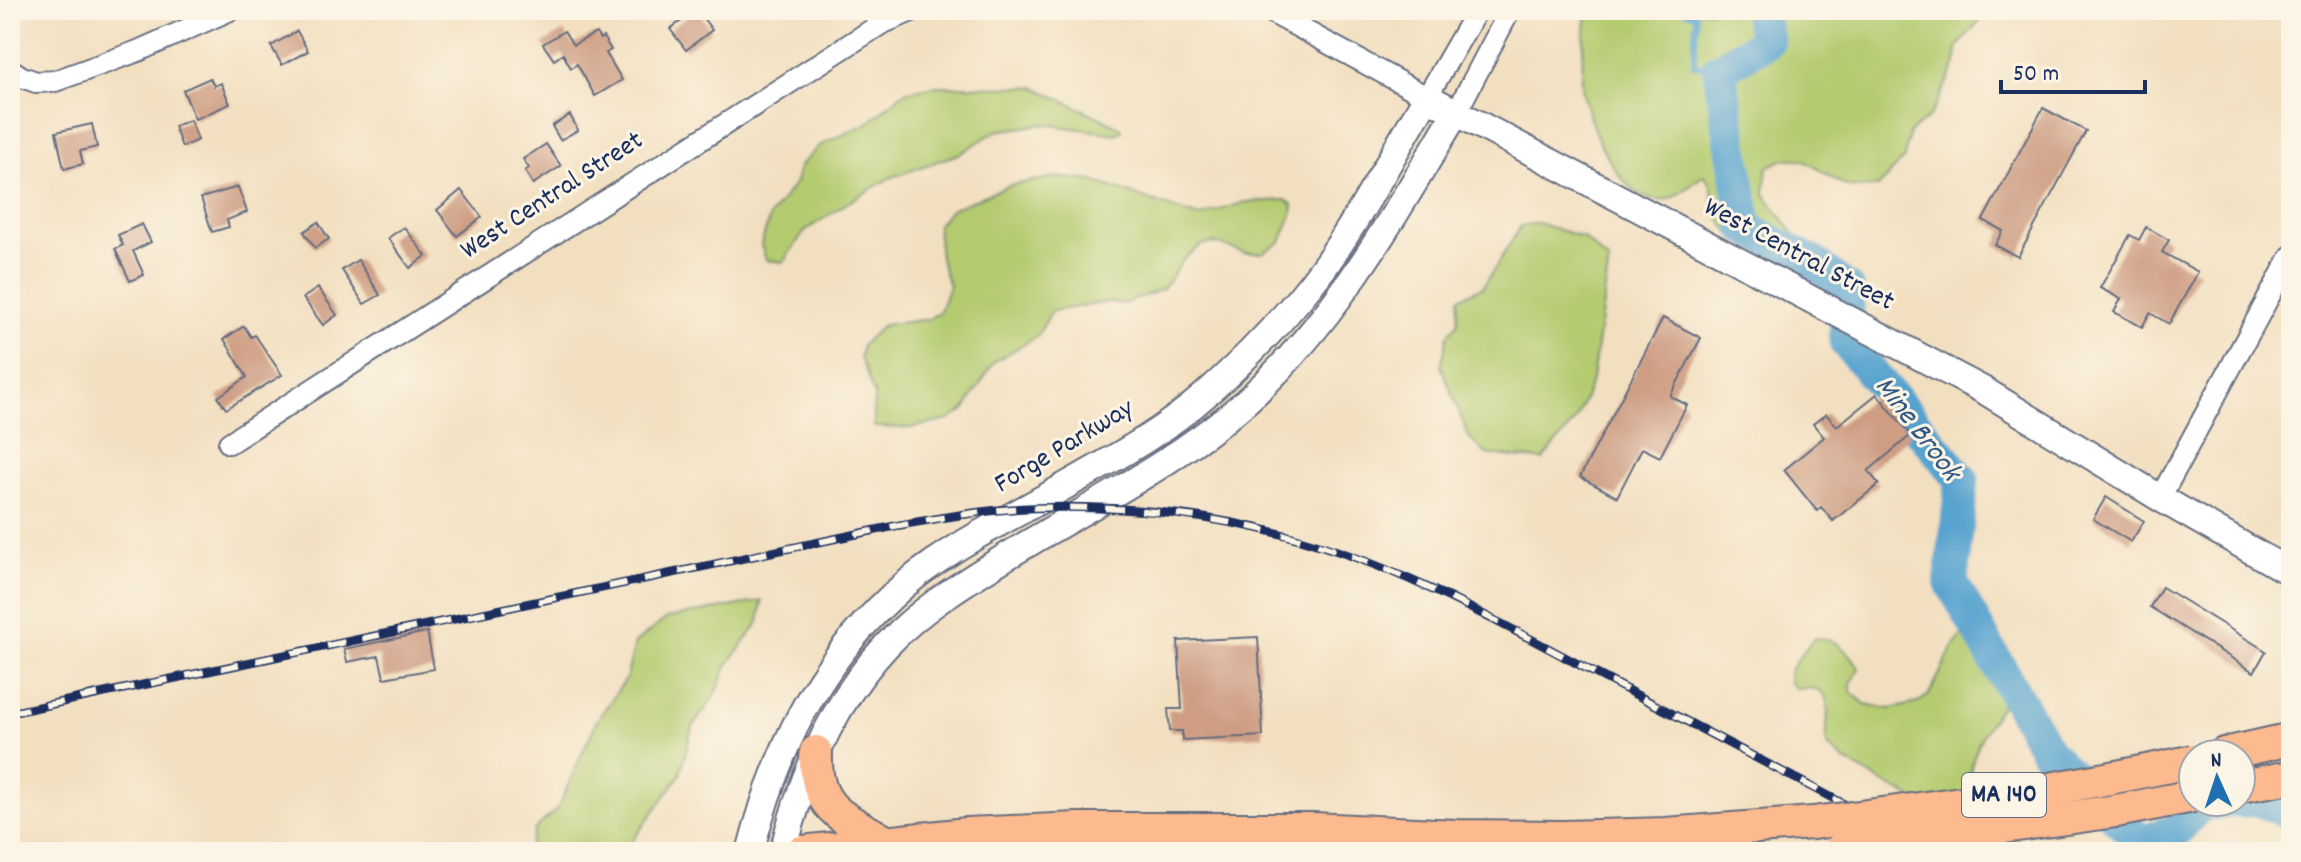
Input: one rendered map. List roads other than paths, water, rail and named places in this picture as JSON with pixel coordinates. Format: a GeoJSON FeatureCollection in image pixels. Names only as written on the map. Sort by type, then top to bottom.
{"type":"FeatureCollection","features":[{"type":"Feature","properties":{"kind":"main road"},"geometry":{"type":"LineString","coordinates":[[2257,747],[2291,739]]}},
{"type":"Feature","properties":{"kind":"main road"},"geometry":{"type":"LineString","coordinates":[[816,752],[816,782],[825,799],[846,818],[884,841]]}},
{"type":"Feature","properties":{"kind":"main road","name":"MA 140"},"geometry":{"type":"LineString","coordinates":[[1825,842],[1905,811],[2177,764]]}},
{"type":"Feature","properties":{"kind":"main road"},"geometry":{"type":"LineString","coordinates":[[2257,783],[2291,777]]}},
{"type":"Feature","properties":{"kind":"main road","name":"MA 140"},"geometry":{"type":"LineString","coordinates":[[802,852],[967,834],[1077,829],[1313,829],[1457,836],[1564,837],[1665,834],[1825,842],[2116,811],[2177,799]]}},
{"type":"Feature","properties":{"kind":"street"},"geometry":{"type":"LineString","coordinates":[[10,69],[36,82],[55,81],[138,51],[230,10]]}},
{"type":"Feature","properties":{"kind":"street","name":"West Central Street"},"geometry":{"type":"LineString","coordinates":[[229,443],[881,24],[914,10]]}},
{"type":"Feature","properties":{"kind":"street","name":"West Central Street"},"geometry":{"type":"LineString","coordinates":[[1267,10],[1985,391],[2160,498],[2291,573]]}},
{"type":"Feature","properties":{"kind":"street"},"geometry":{"type":"LineString","coordinates":[[1427,97],[1477,10]]}},
{"type":"Feature","properties":{"kind":"street"},"geometry":{"type":"LineString","coordinates":[[783,852],[796,802],[816,752],[856,683],[902,630],[958,586],[1186,448],[1244,403],[1284,364],[1338,299],[1380,238],[1457,111],[1510,10]]}},
{"type":"Feature","properties":{"kind":"street","name":"Forge Parkway"},"geometry":{"type":"LineString","coordinates":[[750,852],[770,781],[796,722],[823,675],[858,631],[892,596],[920,574],[1145,439],[1204,396],[1255,347],[1323,267],[1427,97]]}},
{"type":"Feature","properties":{"kind":"street"},"geometry":{"type":"LineString","coordinates":[[2160,498],[2291,256]]}},
{"type":"Feature","properties":{"kind":"waterway","name":"Mine Brook"},"geometry":{"type":"LineString","coordinates":[[1683,10],[1696,16],[1694,65],[1719,69]]}},
{"type":"Feature","properties":{"kind":"waterway","name":"Mine Brook"},"geometry":{"type":"LineString","coordinates":[[1759,10],[1767,41],[1719,69],[1746,228],[1816,264],[1848,290],[1846,342],[1962,480],[1951,582],[2048,753],[2141,841],[2176,831],[2188,818]]}},
{"type":"Feature","properties":{"kind":"waterway","name":"Mine Brook"},"geometry":{"type":"LineString","coordinates":[[2257,799],[2291,814]]}},
{"type":"Feature","properties":{"kind":"railway"},"geometry":{"type":"LineString","coordinates":[[10,713],[895,526],[1010,509],[1124,509],[1254,527],[1326,547],[1404,577],[1518,632],[1935,852]]}}]}
